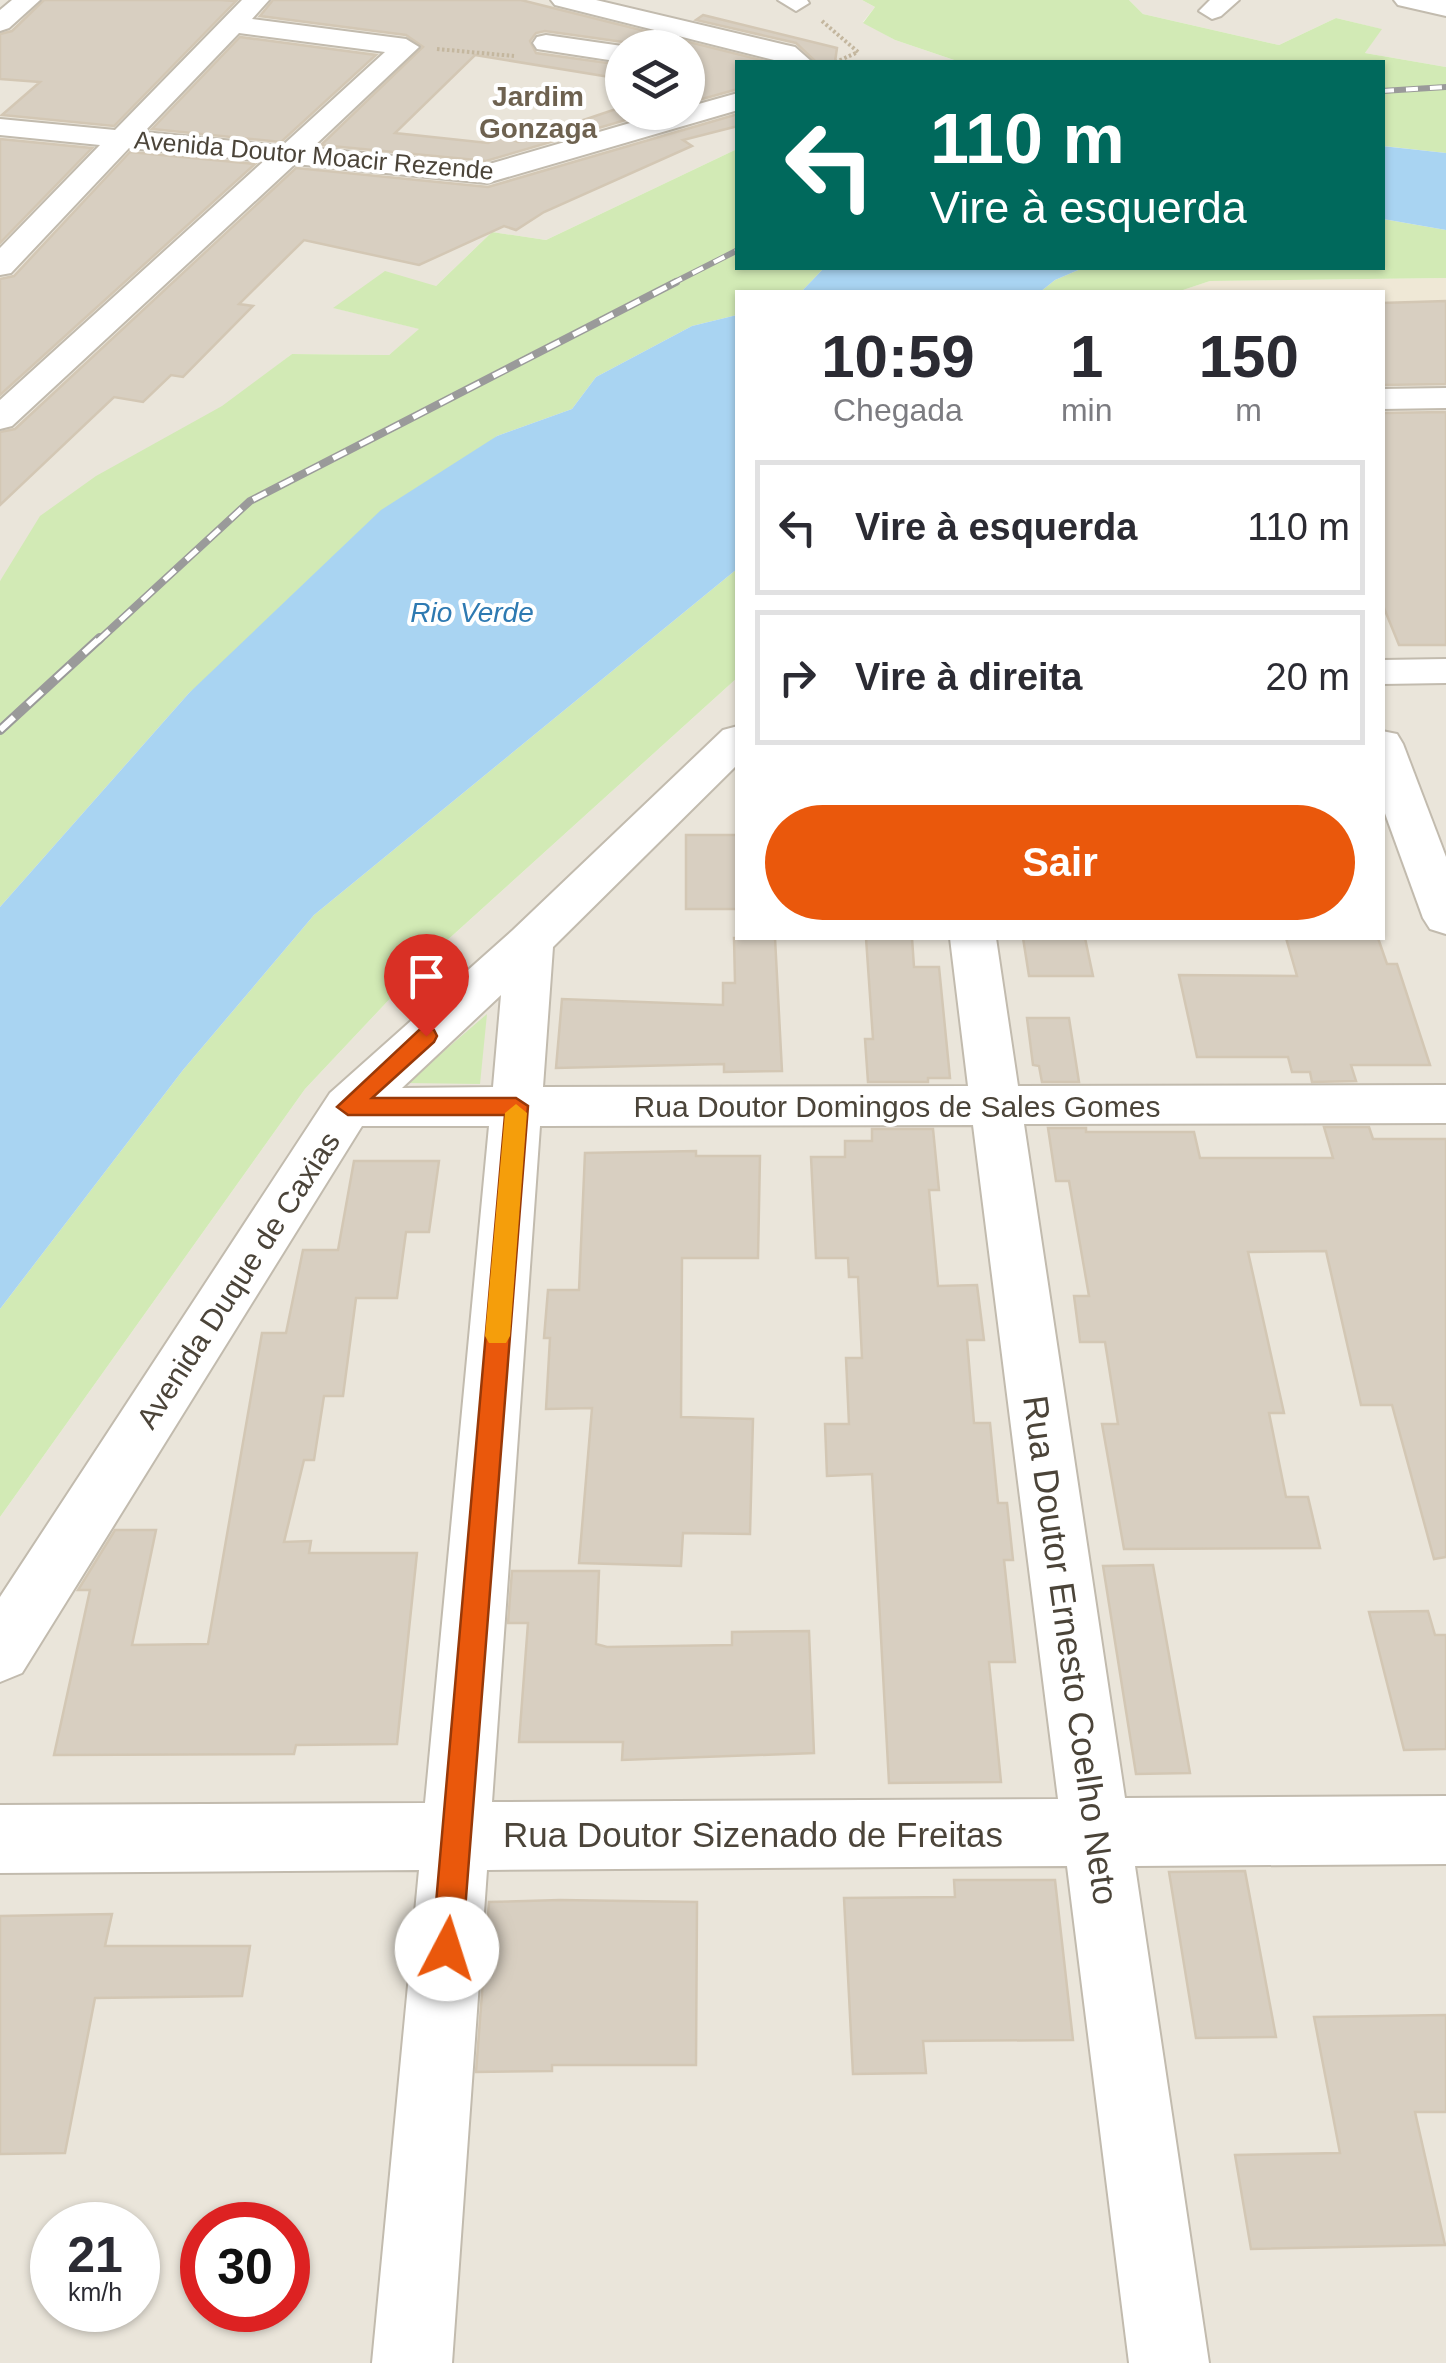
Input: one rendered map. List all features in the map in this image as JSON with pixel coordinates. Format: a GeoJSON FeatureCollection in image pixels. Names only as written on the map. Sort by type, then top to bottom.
{"type":"FeatureCollection","features":[{"type":"Feature","properties":{"kind":"street"},"geometry":{"type":"LineString","coordinates":[[0,22],[27,0]]}},
{"type":"Feature","properties":{"kind":"street"},"geometry":{"type":"LineString","coordinates":[[0,266],[256,0]]}},
{"type":"Feature","properties":{"kind":"street"},"geometry":{"type":"LineString","coordinates":[[564,0],[786,53],[796,60]]}},
{"type":"Feature","properties":{"kind":"street"},"geometry":{"type":"LineString","coordinates":[[1407,0],[1446,8]]}},
{"type":"Feature","properties":{"kind":"street"},"geometry":{"type":"LineString","coordinates":[[233,24],[406,46]]}},
{"type":"Feature","properties":{"kind":"street"},"geometry":{"type":"LineString","coordinates":[[705,51],[750,44]]}},
{"type":"Feature","properties":{"kind":"street"},"geometry":{"type":"LineString","coordinates":[[0,419],[291,156],[406,46]]}},
{"type":"Feature","properties":{"kind":"street"},"geometry":{"type":"LineString","coordinates":[[538,50],[605,53]]}},
{"type":"Feature","properties":{"kind":"street","name":"Avenida Doutor Moacir Rezende"},"geometry":{"type":"LineString","coordinates":[[0,127],[487,174],[735,102]]}},
{"type":"Feature","properties":{"kind":"street"},"geometry":{"type":"LineString","coordinates":[[1385,399],[1446,398]]}},
{"type":"Feature","properties":{"kind":"street"},"geometry":{"type":"LineString","coordinates":[[1385,672],[1446,672]]}},
{"type":"Feature","properties":{"kind":"street","name":"Avenida Duque de Caxias"},"geometry":{"type":"LineString","coordinates":[[0,1652],[348,1107],[530,942],[735,742]]}},
{"type":"Feature","properties":{"kind":"street"},"geometry":{"type":"LineString","coordinates":[[1385,752],[1446,918]]}},
{"type":"Feature","properties":{"kind":"street","name":"Rua Doutor Ernesto Coelho Neto"},"geometry":{"type":"LineString","coordinates":[[973,940],[1169,2363]]}},
{"type":"Feature","properties":{"kind":"street"},"geometry":{"type":"LineString","coordinates":[[412,2363],[530,942]]}},
{"type":"Feature","properties":{"kind":"street","name":"Rua Doutor Domingos de Sales Gomes"},"geometry":{"type":"LineString","coordinates":[[348,1107],[1446,1104]]}},
{"type":"Feature","properties":{"kind":"street","name":"Rua Doutor Sizenado de Freitas"},"geometry":{"type":"LineString","coordinates":[[0,1840],[1446,1830]]}},
{"type":"Feature","properties":{"kind":"path"},"geometry":{"type":"LineString","coordinates":[[793,1],[858,52],[840,60]]}},
{"type":"Feature","properties":{"kind":"path"},"geometry":{"type":"LineString","coordinates":[[406,46],[538,50]]}},
{"type":"Feature","properties":{"kind":"shaded area"},"geometry":{"type":"Polygon","coordinates":[[[0,0],[862,0],[875,7],[863,22],[895,40],[954,60],[735,60],[735,150],[546,240],[492,232],[436,286],[334,308],[420,329],[389,355],[292,354],[0,581],[0,0]]]}},
{"type":"Feature","properties":{"kind":"shaded area"},"geometry":{"type":"Polygon","coordinates":[[[1129,0],[1446,0],[1446,67],[1365,53],[1381,29],[1336,18],[1279,45],[1143,14],[1129,0]]]}},
{"type":"Feature","properties":{"kind":"shaded area"},"geometry":{"type":"Polygon","coordinates":[[[1446,278],[1446,384],[1385,386],[1385,290],[1183,290],[1210,281],[1446,278]]]}},
{"type":"Feature","properties":{"kind":"shaded area"},"geometry":{"type":"Polygon","coordinates":[[[1446,384],[1446,2363],[0,2363],[0,1517],[305,1089],[432,954],[735,680],[735,940],[1385,940],[1385,386],[1446,384]]]}},
{"type":"Feature","properties":{"kind":"green space"},"geometry":{"type":"Polygon","coordinates":[[[862,0],[1129,0],[1143,14],[1279,45],[1336,18],[1382,29],[1365,53],[1446,67],[1446,153],[1385,146],[1385,60],[954,60],[895,40],[863,23],[875,7],[862,0]]]}},
{"type":"Feature","properties":{"kind":"green space"},"geometry":{"type":"Polygon","coordinates":[[[735,150],[735,270],[822,270],[803,290],[735,290],[735,315],[692,326],[596,377],[572,409],[497,436],[189,693],[0,907],[0,581],[40,516],[96,476],[222,406],[292,354],[389,355],[419,329],[333,308],[385,271],[436,286],[492,232],[546,240],[735,150]]]}},
{"type":"Feature","properties":{"kind":"green space"},"geometry":{"type":"Polygon","coordinates":[[[1385,219],[1446,230],[1446,278],[1210,281],[1183,290],[1042,290],[1078,270],[1385,270],[1385,219]]]}},
{"type":"Feature","properties":{"kind":"green space"},"geometry":{"type":"Polygon","coordinates":[[[735,571],[735,680],[432,954],[305,1089],[0,1517],[0,1309],[183,1070],[314,915],[735,571]]]}},
{"type":"Feature","properties":{"kind":"green space"},"geometry":{"type":"Polygon","coordinates":[[[487,1014],[480,1084],[407,1083],[487,1014]]]}},
{"type":"Feature","properties":{"kind":"water"},"geometry":{"type":"Polygon","coordinates":[[[1385,146],[1446,153],[1446,230],[1385,219],[1385,146]]]}},
{"type":"Feature","properties":{"kind":"water"},"geometry":{"type":"Polygon","coordinates":[[[822,270],[1078,270],[1042,290],[803,290],[822,270]]]}},
{"type":"Feature","properties":{"kind":"water","name":"Rio Verde"},"geometry":{"type":"Polygon","coordinates":[[[735,315],[735,571],[314,915],[183,1070],[0,1309],[0,907],[189,693],[381,510],[497,436],[572,409],[596,377],[692,326],[735,315]]]}},
{"type":"Feature","properties":{"kind":"building"},"geometry":{"type":"Polygon","coordinates":[[[44,0],[236,1],[114,126],[2,115],[40,82],[0,79],[0,34],[12,31],[44,0]]]}},
{"type":"Feature","properties":{"kind":"building"},"geometry":{"type":"Polygon","coordinates":[[[273,0],[521,0],[641,30],[605,30],[605,39],[545,31],[536,33],[530,41],[536,53],[605,63],[605,76],[475,55],[395,133],[488,143],[504,136],[518,142],[605,113],[605,126],[486,161],[321,145],[423,47],[406,35],[260,16],[273,0]]]}},
{"type":"Feature","properties":{"kind":"building"},"geometry":{"type":"Polygon","coordinates":[[[703,15],[837,48],[835,60],[814,60],[796,43],[696,20],[703,15]]]}},
{"type":"Feature","properties":{"kind":"building"},"geometry":{"type":"Polygon","coordinates":[[[240,37],[376,55],[281,142],[152,129],[240,37]]]}},
{"type":"Feature","properties":{"kind":"building"},"geometry":{"type":"Polygon","coordinates":[[[705,46],[761,60],[735,60],[735,90],[705,98],[705,46]]]}},
{"type":"Feature","properties":{"kind":"building"},"geometry":{"type":"Polygon","coordinates":[[[735,115],[735,127],[683,140],[692,146],[544,212],[516,230],[504,226],[419,265],[304,240],[239,304],[253,306],[183,377],[171,375],[143,402],[114,397],[0,505],[0,432],[15,429],[296,168],[488,187],[683,130],[705,130],[705,124],[735,115]]]}},
{"type":"Feature","properties":{"kind":"building"},"geometry":{"type":"Polygon","coordinates":[[[0,139],[92,148],[0,243],[0,139]]]}},
{"type":"Feature","properties":{"kind":"building"},"geometry":{"type":"Polygon","coordinates":[[[130,152],[255,164],[0,395],[0,279],[14,276],[130,152]]]}},
{"type":"Feature","properties":{"kind":"building"},"geometry":{"type":"Polygon","coordinates":[[[1446,301],[1446,384],[1385,385],[1385,303],[1446,301]]]}},
{"type":"Feature","properties":{"kind":"building"},"geometry":{"type":"Polygon","coordinates":[[[1446,412],[1446,645],[1399,645],[1385,610],[1385,413],[1446,412]]]}},
{"type":"Feature","properties":{"kind":"building"},"geometry":{"type":"Polygon","coordinates":[[[686,835],[735,835],[735,909],[686,909],[686,835]]]}},
{"type":"Feature","properties":{"kind":"building"},"geometry":{"type":"Polygon","coordinates":[[[734,938],[775,940],[782,1071],[724,1072],[724,1064],[556,1068],[562,999],[723,1005],[723,983],[735,983],[734,938]]]}},
{"type":"Feature","properties":{"kind":"building"},"geometry":{"type":"Polygon","coordinates":[[[866,940],[912,940],[914,967],[939,967],[950,1078],[868,1082],[865,1039],[873,1039],[866,940]]]}},
{"type":"Feature","properties":{"kind":"building"},"geometry":{"type":"Polygon","coordinates":[[[1023,940],[1085,940],[1093,976],[1029,976],[1023,940]]]}},
{"type":"Feature","properties":{"kind":"building"},"geometry":{"type":"Polygon","coordinates":[[[1287,940],[1379,940],[1387,964],[1397,964],[1430,1065],[1351,1065],[1356,1081],[1312,1082],[1310,1072],[1292,1072],[1288,1057],[1197,1057],[1179,975],[1297,976],[1287,940]]]}},
{"type":"Feature","properties":{"kind":"building"},"geometry":{"type":"Polygon","coordinates":[[[1027,1018],[1069,1018],[1079,1082],[1042,1082],[1039,1066],[1033,1065],[1027,1018]]]}},
{"type":"Feature","properties":{"kind":"building"},"geometry":{"type":"Polygon","coordinates":[[[1324,1127],[1369,1127],[1373,1139],[1446,1139],[1446,1557],[1434,1559],[1392,1405],[1361,1405],[1326,1251],[1248,1252],[1284,1413],[1269,1413],[1286,1497],[1308,1497],[1320,1548],[1124,1549],[1102,1424],[1118,1424],[1105,1342],[1080,1342],[1074,1296],[1089,1296],[1069,1181],[1056,1181],[1048,1128],[1194,1132],[1200,1158],[1333,1158],[1324,1127]]]}},
{"type":"Feature","properties":{"kind":"building"},"geometry":{"type":"Polygon","coordinates":[[[872,1129],[933,1129],[939,1190],[929,1190],[938,1286],[977,1285],[984,1340],[967,1340],[974,1423],[990,1423],[998,1503],[1007,1503],[1013,1560],[1004,1560],[1015,1662],[989,1662],[1001,1782],[889,1783],[872,1474],[827,1476],[825,1424],[849,1424],[846,1358],[862,1358],[858,1277],[849,1277],[848,1258],[816,1258],[811,1157],[845,1157],[845,1141],[872,1141],[872,1129]]]}},
{"type":"Feature","properties":{"kind":"building"},"geometry":{"type":"Polygon","coordinates":[[[696,1151],[696,1156],[760,1156],[758,1258],[682,1258],[681,1417],[753,1419],[750,1534],[683,1533],[681,1566],[579,1563],[592,1408],[546,1409],[550,1338],[544,1338],[548,1290],[579,1290],[585,1153],[696,1151]]]}},
{"type":"Feature","properties":{"kind":"building"},"geometry":{"type":"Polygon","coordinates":[[[354,1161],[439,1161],[429,1232],[406,1232],[397,1298],[356,1298],[343,1396],[324,1396],[314,1460],[304,1460],[284,1542],[311,1541],[309,1553],[417,1553],[397,1744],[296,1745],[294,1754],[54,1755],[90,1590],[78,1590],[115,1530],[156,1530],[132,1645],[208,1644],[262,1333],[286,1333],[303,1250],[338,1250],[354,1161]]]}},
{"type":"Feature","properties":{"kind":"building"},"geometry":{"type":"Polygon","coordinates":[[[1153,1565],[1190,1773],[1136,1774],[1103,1566],[1153,1565]]]}},
{"type":"Feature","properties":{"kind":"building"},"geometry":{"type":"Polygon","coordinates":[[[512,1571],[599,1571],[596,1644],[607,1647],[732,1645],[732,1632],[809,1631],[814,1753],[622,1760],[623,1742],[519,1742],[528,1623],[508,1623],[512,1571]]]}},
{"type":"Feature","properties":{"kind":"building"},"geometry":{"type":"Polygon","coordinates":[[[1428,1611],[1435,1635],[1446,1635],[1446,1749],[1404,1750],[1369,1612],[1428,1611]]]}},
{"type":"Feature","properties":{"kind":"building"},"geometry":{"type":"Polygon","coordinates":[[[1245,1871],[1276,2037],[1196,2038],[1169,1872],[1245,1871]]]}},
{"type":"Feature","properties":{"kind":"building"},"geometry":{"type":"Polygon","coordinates":[[[954,1880],[1055,1880],[1073,2040],[923,2041],[926,2073],[853,2074],[844,1898],[955,1897],[954,1880]]]}},
{"type":"Feature","properties":{"kind":"building"},"geometry":{"type":"Polygon","coordinates":[[[489,1902],[697,1902],[696,2065],[552,2065],[552,2071],[476,2072],[489,1902]]]}},
{"type":"Feature","properties":{"kind":"building"},"geometry":{"type":"Polygon","coordinates":[[[112,1914],[105,1946],[250,1946],[242,1996],[95,1998],[65,2153],[0,2154],[0,1916],[112,1914]]]}},
{"type":"Feature","properties":{"kind":"building"},"geometry":{"type":"Polygon","coordinates":[[[1446,2015],[1446,2112],[1415,2112],[1445,2245],[1251,2249],[1235,2155],[1340,2153],[1314,2017],[1446,2015]]]}},
{"type":"Feature","properties":{"kind":"railway"},"geometry":{"type":"LineString","coordinates":[[1385,91],[1446,87]]}},
{"type":"Feature","properties":{"kind":"railway"},"geometry":{"type":"LineString","coordinates":[[671,284],[735,252]]}},
{"type":"Feature","properties":{"kind":"railway"},"geometry":{"type":"LineString","coordinates":[[98,641],[250,501],[676,282]]}},
{"type":"Feature","properties":{"kind":"railway"},"geometry":{"type":"LineString","coordinates":[[0,730],[100,638]]}},
{"type":"Feature","properties":{"kind":"slow traffic"},"geometry":{"type":"LineString","coordinates":[[498,1336],[516,1113]]}},
{"type":"Feature","properties":{"kind":"district","name":"Jardim Gonzaga"},"geometry":{"type":"Point","coordinates":[538,112]}},
{"type":"Feature","properties":{"kind":"route"},"geometry":{"type":"LineString","coordinates":[[426,1036],[348,1107],[516,1106],[447,1949]]}}]}
